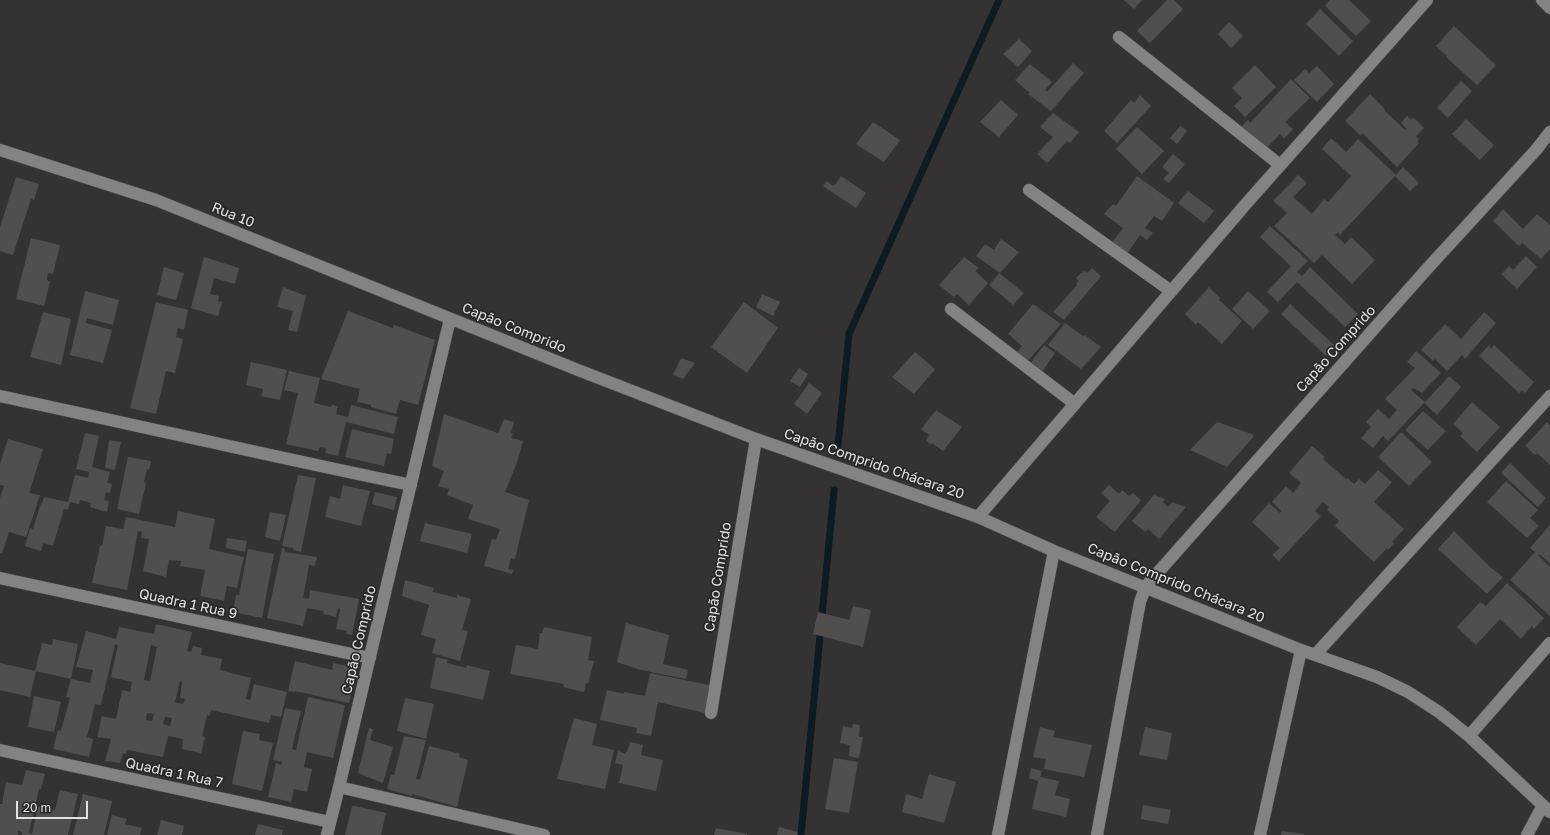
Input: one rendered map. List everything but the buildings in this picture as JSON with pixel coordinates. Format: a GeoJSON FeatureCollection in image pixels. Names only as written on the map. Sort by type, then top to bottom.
{"type":"FeatureCollection","features":[{"type":"Feature","properties":{"kind":"street"},"geometry":{"type":"LineString","coordinates":[[978,517],[1280,166],[1427,0]]}},
{"type":"Feature","properties":{"kind":"street"},"geometry":{"type":"LineString","coordinates":[[1542,0],[1550,8]]}},
{"type":"Feature","properties":{"kind":"street"},"geometry":{"type":"LineString","coordinates":[[1119,37],[1280,166]]}},
{"type":"Feature","properties":{"kind":"street","name":"Capão Comprido"},"geometry":{"type":"LineString","coordinates":[[1146,586],[1426,270],[1536,150],[1550,132]]}},
{"type":"Feature","properties":{"kind":"street","name":"Rua 10"},"geometry":{"type":"LineString","coordinates":[[0,150],[156,200],[450,319]]}},
{"type":"Feature","properties":{"kind":"street"},"geometry":{"type":"LineString","coordinates":[[1029,190],[1171,292]]}},
{"type":"Feature","properties":{"kind":"street"},"geometry":{"type":"LineString","coordinates":[[951,309],[1075,404]]}},
{"type":"Feature","properties":{"kind":"street","name":"Capão Comprido"},"geometry":{"type":"LineString","coordinates":[[330,822],[450,319],[756,439],[711,713]]}},
{"type":"Feature","properties":{"kind":"street"},"geometry":{"type":"LineString","coordinates":[[0,396],[140,425],[294,461],[411,485]]}},
{"type":"Feature","properties":{"kind":"street"},"geometry":{"type":"LineString","coordinates":[[1315,655],[1550,396]]}},
{"type":"Feature","properties":{"kind":"street","name":"Capão Comprido Chácara 20"},"geometry":{"type":"LineString","coordinates":[[756,439],[978,517],[1054,551],[1146,586],[1301,650],[1377,677],[1408,692],[1439,712],[1469,736],[1546,809]]}},
{"type":"Feature","properties":{"kind":"street"},"geometry":{"type":"LineString","coordinates":[[998,835],[1054,551]]}},
{"type":"Feature","properties":{"kind":"street","name":"Quadra 1 Rua 9"},"geometry":{"type":"LineString","coordinates":[[0,578],[370,658]]}},
{"type":"Feature","properties":{"kind":"street"},"geometry":{"type":"LineString","coordinates":[[1097,835],[1140,602],[1146,586]]}},
{"type":"Feature","properties":{"kind":"street"},"geometry":{"type":"LineString","coordinates":[[1469,736],[1550,643]]}},
{"type":"Feature","properties":{"kind":"street"},"geometry":{"type":"LineString","coordinates":[[1260,835],[1301,650]]}},
{"type":"Feature","properties":{"kind":"street","name":"Quadra 1 Rua 7"},"geometry":{"type":"LineString","coordinates":[[0,750],[330,822]]}},
{"type":"Feature","properties":{"kind":"street"},"geometry":{"type":"LineString","coordinates":[[339,787],[544,835]]}},
{"type":"Feature","properties":{"kind":"street"},"geometry":{"type":"LineString","coordinates":[[1527,835],[1546,809]]}},
{"type":"Feature","properties":{"kind":"street"},"geometry":{"type":"LineString","coordinates":[[327,835],[330,822]]}},
{"type":"Feature","properties":{"kind":"waterway"},"geometry":{"type":"LineString","coordinates":[[838,446],[849,334],[999,0]]}},
{"type":"Feature","properties":{"kind":"waterway"},"geometry":{"type":"LineString","coordinates":[[801,835],[834,490]]}}]}
